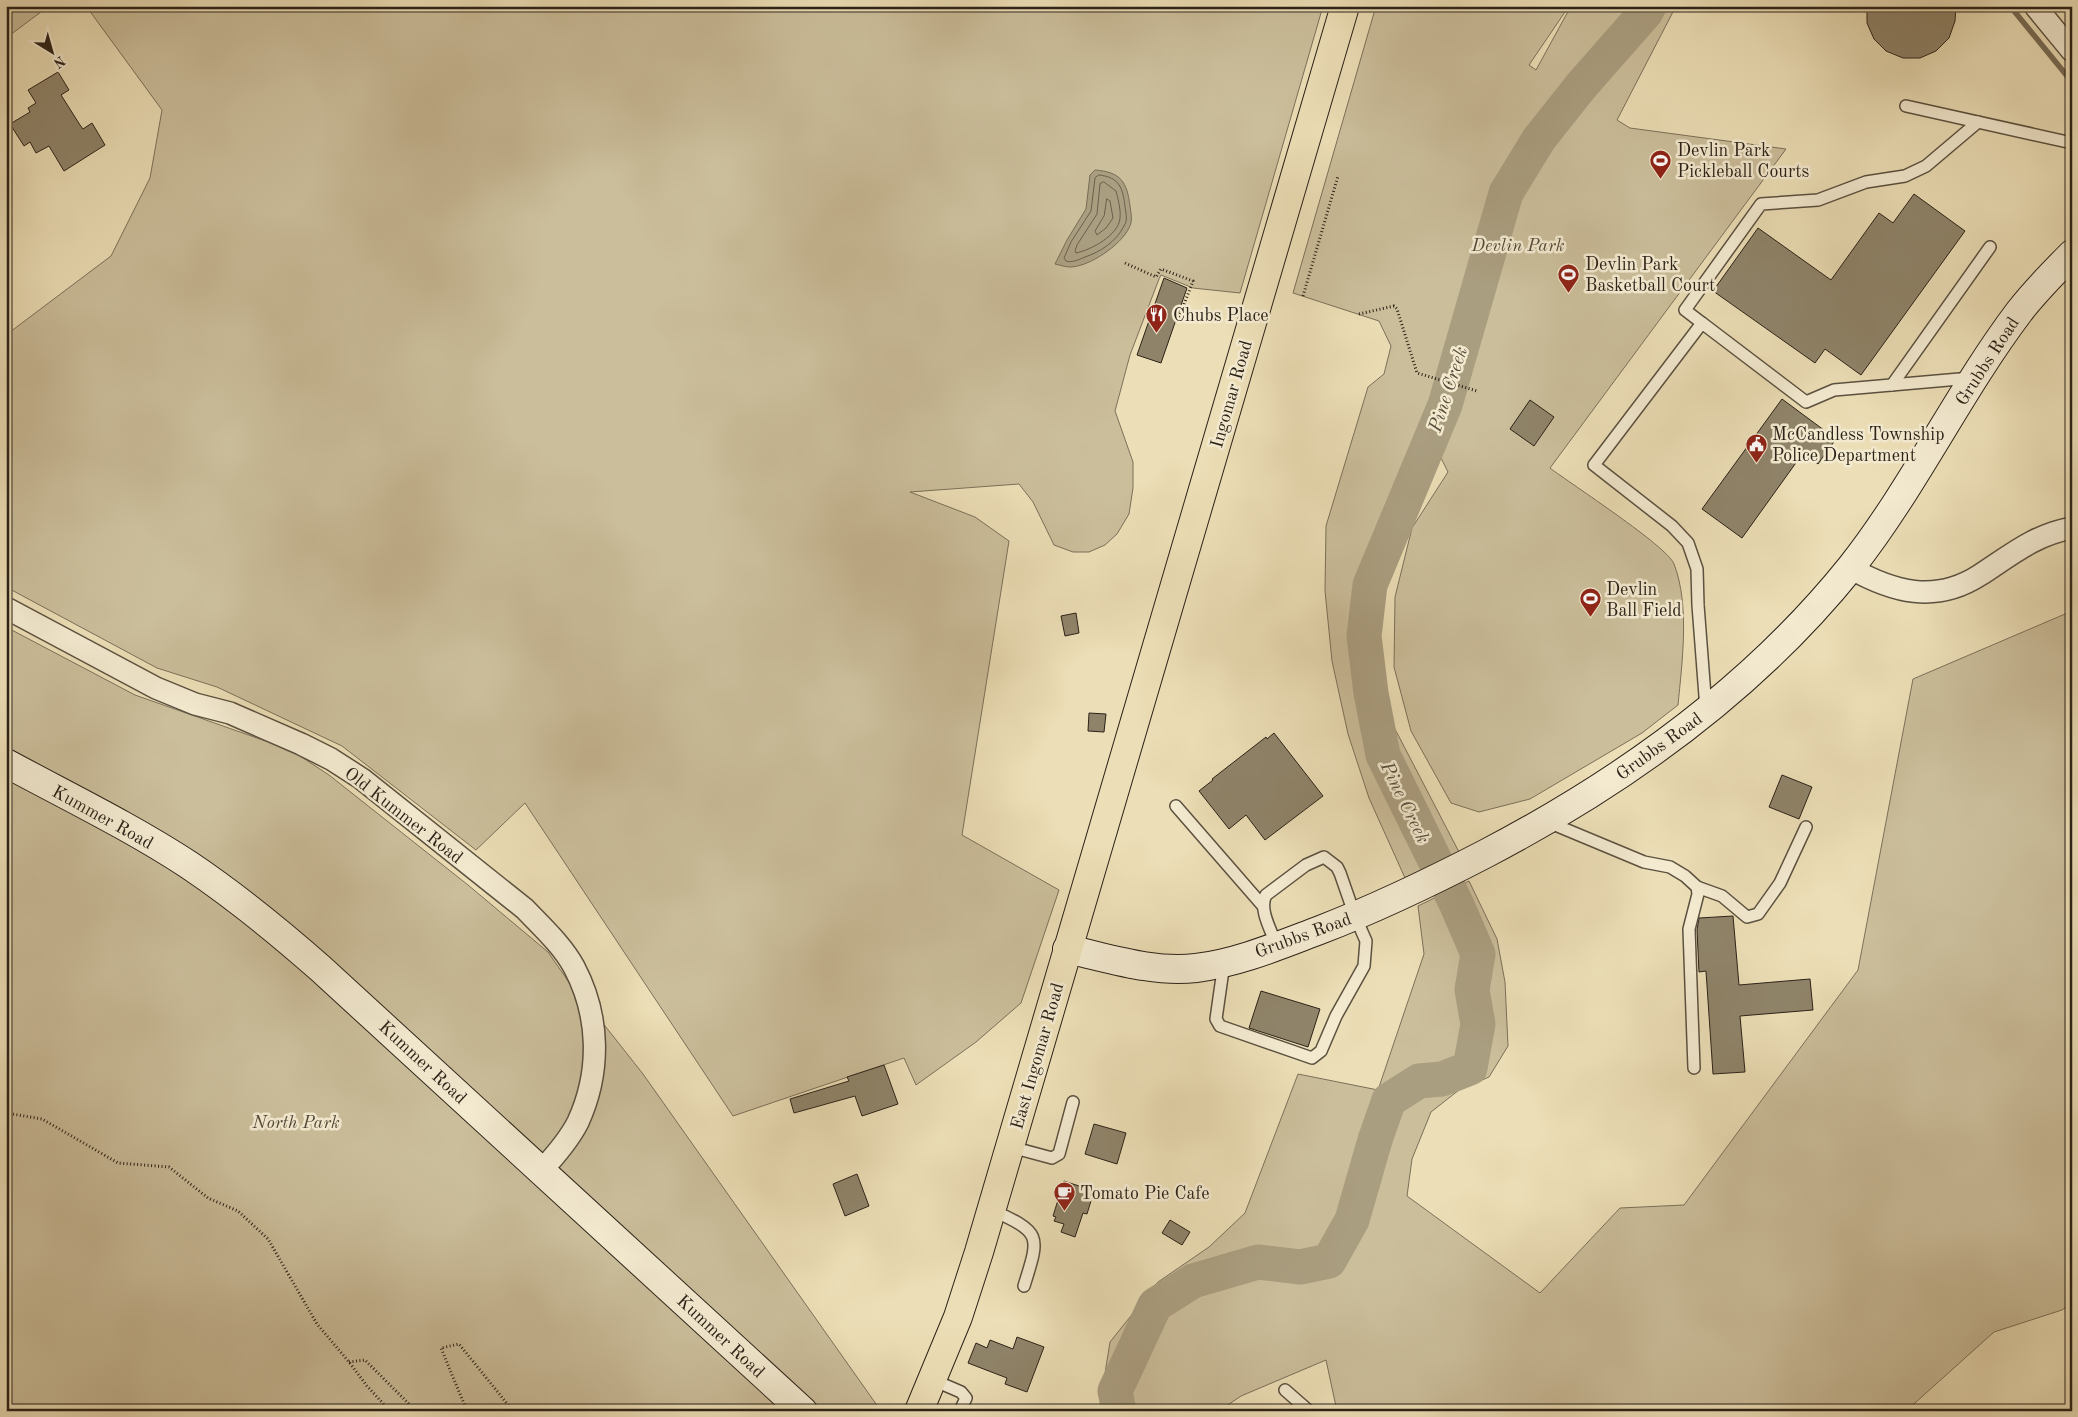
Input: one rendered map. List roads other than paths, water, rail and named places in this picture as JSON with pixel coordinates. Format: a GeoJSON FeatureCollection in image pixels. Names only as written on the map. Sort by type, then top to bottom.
{"type":"FeatureCollection","features":[{"type":"Feature","properties":{"kind":"main road","name":"Ingomar Road"},"geometry":{"type":"LineString","coordinates":[[1143,697],[1262,283],[1345,6]]}},
{"type":"Feature","properties":{"kind":"main road","name":"East Ingomar Road"},"geometry":{"type":"LineString","coordinates":[[919,1411],[958,1317],[992,1210],[1143,697]]}},
{"type":"Feature","properties":{"kind":"street"},"geometry":{"type":"LineString","coordinates":[[2035,6],[2068,39]]}},
{"type":"Feature","properties":{"kind":"street","name":"Grubbs Road"},"geometry":{"type":"LineString","coordinates":[[1068,949],[1128,963],[1167,969],[1196,968],[1224,963],[1276,946],[1355,916],[1414,890],[1547,821],[1627,769],[1707,711],[1742,682],[1807,618],[1850,568],[1914,477],[1974,378],[2024,306],[2072,254]]}},
{"type":"Feature","properties":{"kind":"street"},"geometry":{"type":"LineString","coordinates":[[1850,568],[1873,581],[1904,591],[1932,592],[1945,590],[1963,585],[2038,538],[2072,528]]}},
{"type":"Feature","properties":{"kind":"street","name":"Old Kummer Road"},"geometry":{"type":"LineString","coordinates":[[6,608],[156,688],[195,704],[230,713],[302,744],[331,759],[362,779],[525,909],[574,966],[594,1025],[595,1065],[577,1122],[561,1149],[541,1171]]}},
{"type":"Feature","properties":{"kind":"street","name":"Kummer Road"},"geometry":{"type":"LineString","coordinates":[[6,764],[98,812],[188,865],[265,920],[320,968],[803,1411]]}},
{"type":"Feature","properties":{"kind":"lane"},"geometry":{"type":"LineString","coordinates":[[1906,106],[2072,143]]}},
{"type":"Feature","properties":{"kind":"lane"},"geometry":{"type":"LineString","coordinates":[[1974,378],[1834,390],[1806,402],[1686,310],[1761,204],[1818,200],[1866,182],[1905,176],[1926,166],[1978,122]]}},
{"type":"Feature","properties":{"kind":"lane"},"geometry":{"type":"LineString","coordinates":[[1892,385],[1990,247]]}},
{"type":"Feature","properties":{"kind":"lane"},"geometry":{"type":"LineString","coordinates":[[1702,323],[1594,465],[1672,526],[1688,543],[1697,569],[1698,605],[1707,711]]}},
{"type":"Feature","properties":{"kind":"lane"},"geometry":{"type":"LineString","coordinates":[[1176,806],[1263,906],[1276,946]]}},
{"type":"Feature","properties":{"kind":"lane"},"geometry":{"type":"LineString","coordinates":[[1547,821],[1644,862],[1670,867],[1685,876],[1697,887],[1722,896],[1747,917],[1758,914],[1780,883],[1806,827]]}},
{"type":"Feature","properties":{"kind":"lane"},"geometry":{"type":"LineString","coordinates":[[1224,963],[1216,1019],[1220,1026],[1312,1058],[1321,1051],[1336,1016],[1364,966],[1366,941],[1337,867],[1324,858],[1306,865],[1266,895],[1263,906]]}},
{"type":"Feature","properties":{"kind":"lane"},"geometry":{"type":"LineString","coordinates":[[1694,1068],[1689,929],[1698,894],[1697,887]]}},
{"type":"Feature","properties":{"kind":"lane"},"geometry":{"type":"LineString","coordinates":[[1010,1147],[1052,1158],[1059,1154],[1073,1102]]}},
{"type":"Feature","properties":{"kind":"lane"},"geometry":{"type":"LineString","coordinates":[[992,1210],[1022,1224],[1032,1234],[1036,1251],[1024,1286]]}},
{"type":"Feature","properties":{"kind":"lane"},"geometry":{"type":"LineString","coordinates":[[932,1380],[961,1392],[966,1398],[960,1411]]}},
{"type":"Feature","properties":{"kind":"lane"},"geometry":{"type":"LineString","coordinates":[[1285,1390],[1309,1411]]}},
{"type":"Feature","properties":{"kind":"water"},"geometry":{"type":"Polygon","coordinates":[[[1095,170],[1111,173],[1121,180],[1129,198],[1130,225],[1125,235],[1112,248],[1095,259],[1070,267],[1055,264],[1086,209],[1090,175],[1095,170]]]}},
{"type":"Feature","properties":{"kind":"waterway","name":"Pine Creek"},"geometry":{"type":"LineString","coordinates":[[1119,1411],[1115,1391],[1155,1305],[1193,1281],[1258,1262],[1300,1267],[1329,1261],[1352,1220],[1375,1140],[1389,1100],[1419,1081],[1442,1079],[1470,1068],[1478,1024],[1472,990],[1478,954],[1456,903],[1383,755],[1371,693],[1364,636],[1370,585],[1445,405],[1506,193],[1539,139],[1581,86],[1646,12],[1649,6]]}},
{"type":"Feature","properties":{"kind":"waterway"},"geometry":{"type":"LineString","coordinates":[[2010,6],[2072,82]]}},
{"type":"Feature","properties":{"kind":"place","name":"Devlin Park Pickleball Courts"},"geometry":{"type":"Point","coordinates":[1661,179]}},
{"type":"Feature","properties":{"kind":"place","name":"Devlin Park Basketball Court"},"geometry":{"type":"Point","coordinates":[1569,293]}},
{"type":"Feature","properties":{"kind":"place","name":"Chubs Place"},"geometry":{"type":"Point","coordinates":[1157,334]}},
{"type":"Feature","properties":{"kind":"place","name":"McCandless Township Police Department"},"geometry":{"type":"Point","coordinates":[1756,463]}},
{"type":"Feature","properties":{"kind":"place","name":"Devlin Ball Field"},"geometry":{"type":"Point","coordinates":[1590,618]}},
{"type":"Feature","properties":{"kind":"place","name":"Tomato Pie Cafe"},"geometry":{"type":"Point","coordinates":[1064,1212]}},
{"type":"Feature","properties":{"kind":"park label","name":"Devlin Park"},"geometry":{"type":"Point","coordinates":[1518,245]}},
{"type":"Feature","properties":{"kind":"park label","name":"North Park"},"geometry":{"type":"Point","coordinates":[296,1122]}}]}
